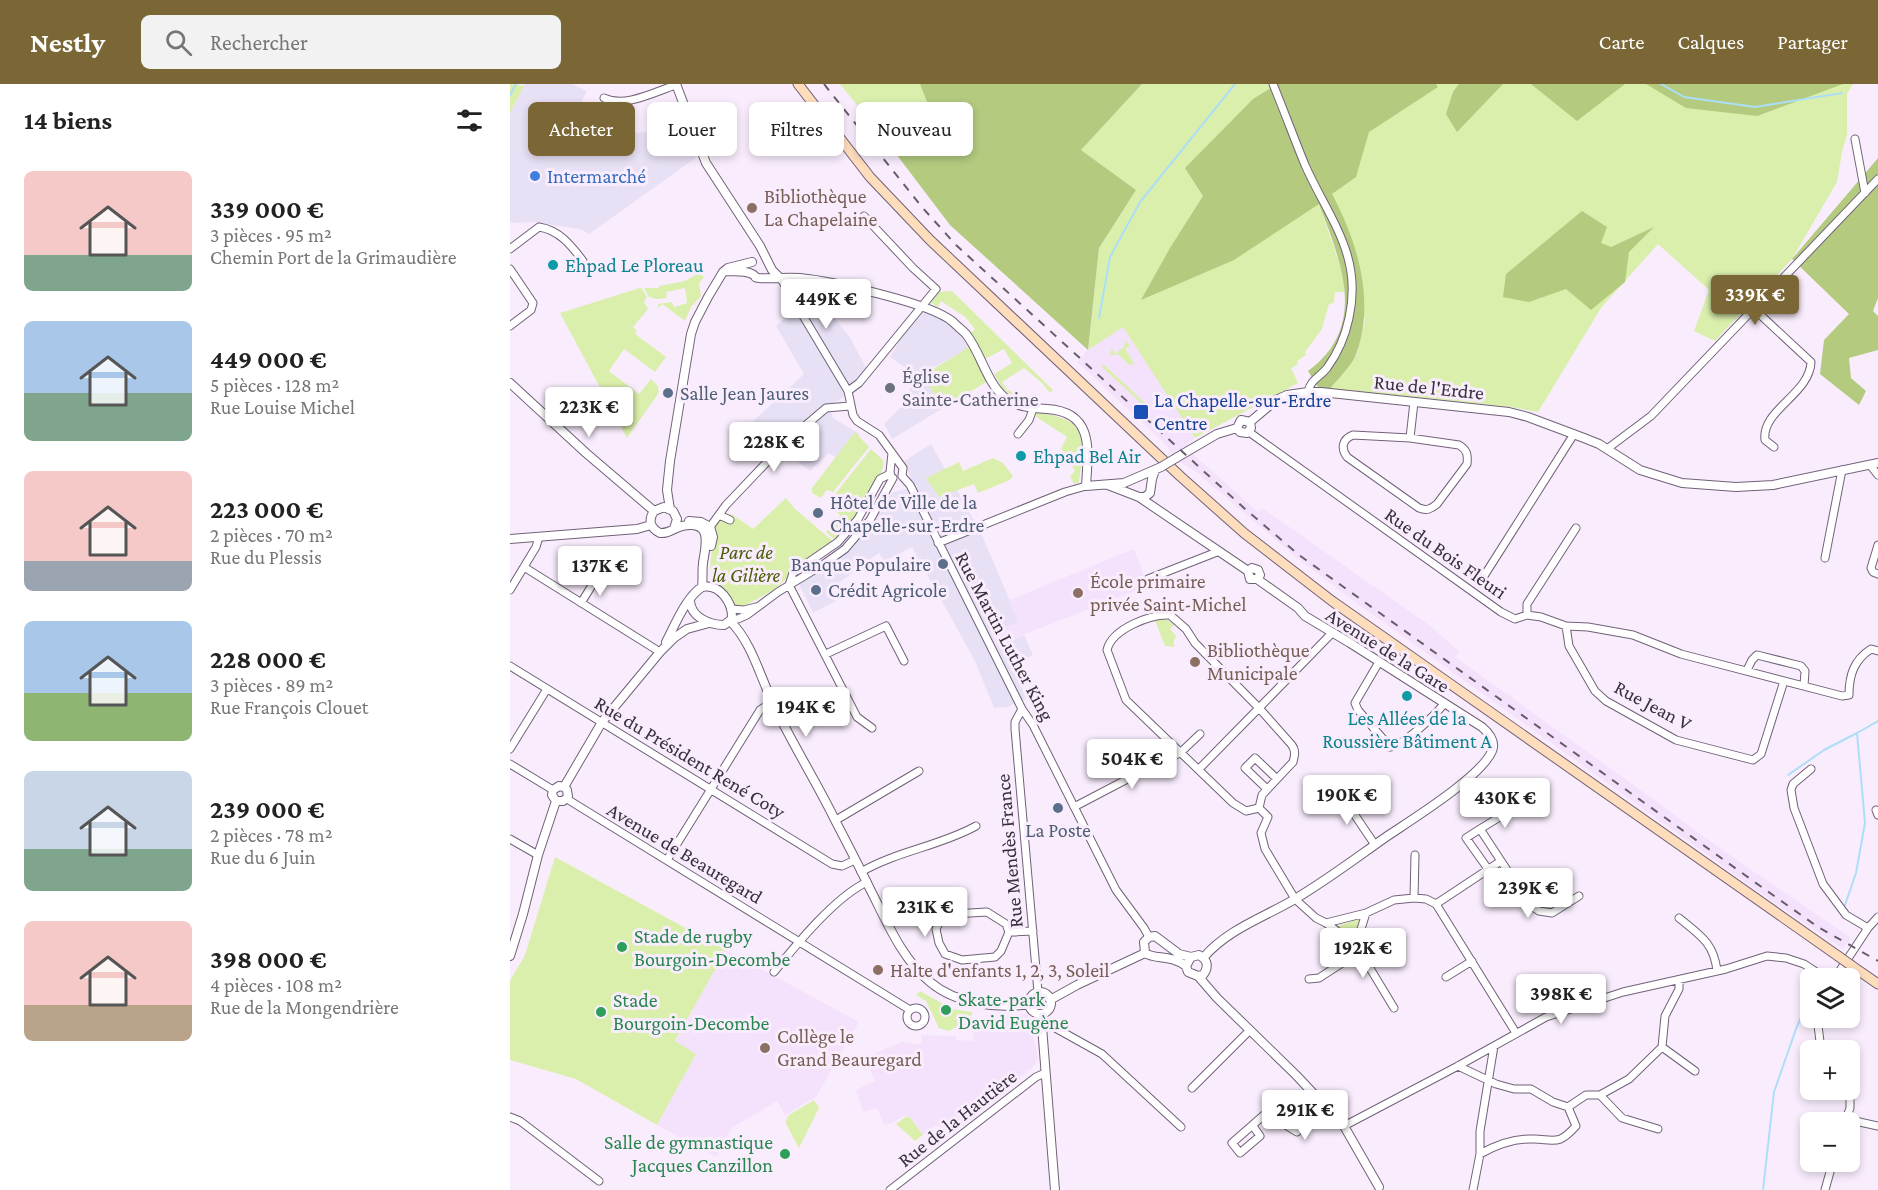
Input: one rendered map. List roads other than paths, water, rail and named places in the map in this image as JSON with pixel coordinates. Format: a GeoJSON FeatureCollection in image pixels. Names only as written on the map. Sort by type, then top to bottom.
{"type":"FeatureCollection","features":[{"type":"Feature","properties":{"kind":"main road"},"geometry":{"type":"LineString","coordinates":[[798,84],[870,177],[930,240],[1180,476],[1244,533],[1342,608],[1878,984]]}},
{"type":"Feature","properties":{"kind":"street"},"geometry":{"type":"LineString","coordinates":[[604,98],[615,102],[627,101],[676,84],[706,163],[760,246],[769,264],[781,279],[848,391],[853,415],[857,421],[879,435],[886,444],[901,466],[902,476],[897,479],[892,473],[892,453]]}},
{"type":"Feature","properties":{"kind":"street"},"geometry":{"type":"LineString","coordinates":[[1273,84],[1306,166],[1336,224],[1352,276],[1353,293],[1344,339],[1325,371],[1310,383],[1308,392]]}},
{"type":"Feature","properties":{"kind":"street"},"geometry":{"type":"LineString","coordinates":[[1855,138],[1865,193]]}},
{"type":"Feature","properties":{"kind":"street"},"geometry":{"type":"LineString","coordinates":[[1607,449],[1651,416],[1878,179]]}},
{"type":"Feature","properties":{"kind":"street"},"geometry":{"type":"LineString","coordinates":[[848,391],[859,383],[936,289],[864,216]]}},
{"type":"Feature","properties":{"kind":"street"},"geometry":{"type":"LineString","coordinates":[[510,249],[539,227],[552,229],[573,247],[583,261]]}},
{"type":"Feature","properties":{"kind":"street"},"geometry":{"type":"LineString","coordinates":[[755,241],[750,268],[756,277],[775,280],[801,278],[879,294],[920,306],[950,319],[967,335],[1002,394],[1016,404],[1060,411],[1072,416],[1080,424],[1088,445],[1086,486]]}},
{"type":"Feature","properties":{"kind":"street"},"geometry":{"type":"LineString","coordinates":[[702,587],[708,542],[706,536],[697,527],[685,526],[666,534],[660,533],[651,525],[651,519],[661,509],[667,490],[691,334],[695,322],[725,271],[759,258],[769,264]]}},
{"type":"Feature","properties":{"kind":"street"},"geometry":{"type":"LineString","coordinates":[[764,278],[769,274],[769,264]]}},
{"type":"Feature","properties":{"kind":"street"},"geometry":{"type":"LineString","coordinates":[[510,269],[533,303],[531,310],[510,326]]}},
{"type":"Feature","properties":{"kind":"street"},"geometry":{"type":"LineString","coordinates":[[725,271],[752,273]]}},
{"type":"Feature","properties":{"kind":"street"},"geometry":{"type":"LineString","coordinates":[[1754,309],[1811,362],[1808,379],[1769,422],[1764,432],[1765,440],[1774,447]]}},
{"type":"Feature","properties":{"kind":"street"},"geometry":{"type":"LineString","coordinates":[[510,383],[586,453],[661,509],[677,519],[701,522],[710,527]]}},
{"type":"Feature","properties":{"kind":"street","name":"Rue de l'Erdre"},"geometry":{"type":"LineString","coordinates":[[1250,422],[1276,400],[1287,395],[1308,392],[1509,412],[1574,434],[1607,449],[1641,470],[1682,483],[1714,486],[1773,484],[1874,464]]}},
{"type":"Feature","properties":{"kind":"street"},"geometry":{"type":"LineString","coordinates":[[1410,438],[1414,402]]}},
{"type":"Feature","properties":{"kind":"street"},"geometry":{"type":"LineString","coordinates":[[713,587],[708,574],[712,537],[710,527],[719,515],[785,443],[826,408],[850,406]]}},
{"type":"Feature","properties":{"kind":"street"},"geometry":{"type":"LineString","coordinates":[[1018,434],[1029,420],[1033,408]]}},
{"type":"Feature","properties":{"kind":"street"},"geometry":{"type":"LineString","coordinates":[[1140,496],[1132,485],[1138,478],[1158,469],[1217,434],[1237,428],[1241,420],[1250,422],[1249,432],[1242,433],[1237,428]]}},
{"type":"Feature","properties":{"kind":"street","name":"Rue du Bois Fleuri"},"geometry":{"type":"LineString","coordinates":[[1249,432],[1501,612],[1515,619],[1527,615],[1541,617],[1566,626],[1588,627],[1632,635],[1681,654],[1842,696],[1849,695],[1849,676],[1861,655],[1870,649],[1878,651]]}},
{"type":"Feature","properties":{"kind":"street"},"geometry":{"type":"LineString","coordinates":[[1476,580],[1484,576],[1574,434]]}},
{"type":"Feature","properties":{"kind":"street"},"geometry":{"type":"LineString","coordinates":[[1353,435],[1410,438],[1459,445],[1466,449],[1468,455],[1467,464],[1432,509],[1419,508],[1347,457],[1344,452],[1343,443],[1346,438],[1353,435]]}},
{"type":"Feature","properties":{"kind":"street"},"geometry":{"type":"LineString","coordinates":[[1874,464],[1878,475]]}},
{"type":"Feature","properties":{"kind":"street"},"geometry":{"type":"LineString","coordinates":[[690,601],[695,613],[709,622],[723,625],[731,616],[758,606],[824,564],[845,549],[870,519],[896,465],[901,466]]}},
{"type":"Feature","properties":{"kind":"street"},"geometry":{"type":"LineString","coordinates":[[1108,485],[1140,496],[1151,491],[1151,483],[1158,469]]}},
{"type":"Feature","properties":{"kind":"street"},"geometry":{"type":"LineString","coordinates":[[1825,558],[1842,470]]}},
{"type":"Feature","properties":{"kind":"street"},"geometry":{"type":"LineString","coordinates":[[872,728],[857,717],[789,585],[793,573],[838,542],[858,519],[880,478],[892,473]]}},
{"type":"Feature","properties":{"kind":"street","name":"Rue Martin Luther King"},"geometry":{"type":"LineString","coordinates":[[902,476],[910,484],[1022,709],[1033,725],[1116,890],[1149,937],[1158,937],[1174,952],[1191,957]]}},
{"type":"Feature","properties":{"kind":"street"},"geometry":{"type":"LineString","coordinates":[[938,543],[1065,492],[1086,486],[1108,485],[1138,478],[1148,479],[1151,483]]}},
{"type":"Feature","properties":{"kind":"street","name":"Avenue de la Gare"},"geometry":{"type":"LineString","coordinates":[[1140,496],[1248,572],[1252,568],[1258,570],[1260,575],[1257,579],[1298,608],[1305,616],[1487,732],[1492,741],[1491,752],[1480,766],[1455,789],[1375,845]]}},
{"type":"Feature","properties":{"kind":"street"},"geometry":{"type":"LineString","coordinates":[[719,515],[730,520]]}},
{"type":"Feature","properties":{"kind":"street"},"geometry":{"type":"LineString","coordinates":[[674,529],[677,519]]}},
{"type":"Feature","properties":{"kind":"street"},"geometry":{"type":"LineString","coordinates":[[510,539],[637,529],[651,525]]}},
{"type":"Feature","properties":{"kind":"street"},"geometry":{"type":"LineString","coordinates":[[1527,615],[1527,604],[1576,528]]}},
{"type":"Feature","properties":{"kind":"street"},"geometry":{"type":"LineString","coordinates":[[510,590],[536,547],[539,537]]}},
{"type":"Feature","properties":{"kind":"street"},"geometry":{"type":"LineString","coordinates":[[1878,546],[1871,568],[1878,574]]}},
{"type":"Feature","properties":{"kind":"street"},"geometry":{"type":"LineString","coordinates":[[1148,579],[1217,552]]}},
{"type":"Feature","properties":{"kind":"street"},"geometry":{"type":"LineString","coordinates":[[524,567],[660,652]]}},
{"type":"Feature","properties":{"kind":"street"},"geometry":{"type":"LineString","coordinates":[[581,603],[604,567],[613,572]]}},
{"type":"Feature","properties":{"kind":"street"},"geometry":{"type":"LineString","coordinates":[[660,652],[696,591],[702,587],[713,587],[721,592],[772,702],[911,963],[931,983],[952,995],[993,1005],[1029,1004]]}},
{"type":"Feature","properties":{"kind":"street"},"geometry":{"type":"LineString","coordinates":[[1163,614],[1170,615],[1186,629],[1195,643],[1259,708],[1294,748],[1293,762],[1262,795],[1259,808],[1246,811],[1233,803],[1140,715],[1123,694],[1107,650],[1113,637],[1121,630],[1163,614]]}},
{"type":"Feature","properties":{"kind":"street"},"geometry":{"type":"LineString","coordinates":[[564,787],[602,722],[660,652],[687,628],[709,622]]}},
{"type":"Feature","properties":{"kind":"street"},"geometry":{"type":"LineString","coordinates":[[826,654],[886,626],[904,661]]}},
{"type":"Feature","properties":{"kind":"street","name":"Rue Jean V"},"geometry":{"type":"LineString","coordinates":[[1566,626],[1569,646],[1595,692],[1605,701],[1676,740],[1753,760],[1761,754],[1784,681]]}},
{"type":"Feature","properties":{"kind":"street"},"geometry":{"type":"LineString","coordinates":[[1199,769],[1332,633]]}},
{"type":"Feature","properties":{"kind":"street"},"geometry":{"type":"LineString","coordinates":[[1747,670],[1757,655],[1801,666],[1806,671],[1804,686]]}},
{"type":"Feature","properties":{"kind":"street"},"geometry":{"type":"LineString","coordinates":[[1379,662],[1355,703],[1358,710],[1390,747],[1396,746],[1444,704]]}},
{"type":"Feature","properties":{"kind":"street","name":"Rue du Président René Coty"},"geometry":{"type":"LineString","coordinates":[[510,666],[832,864],[842,866],[855,860]]}},
{"type":"Feature","properties":{"kind":"street"},"geometry":{"type":"LineString","coordinates":[[510,749],[547,689]]}},
{"type":"Feature","properties":{"kind":"street"},"geometry":{"type":"LineString","coordinates":[[667,860],[760,710],[772,702]]}},
{"type":"Feature","properties":{"kind":"street","name":"Rue Mendès France"},"geometry":{"type":"LineString","coordinates":[[1022,709],[1015,722],[1015,729],[1038,992]]}},
{"type":"Feature","properties":{"kind":"street"},"geometry":{"type":"LineString","coordinates":[[1074,807],[1180,753],[1200,734]]}},
{"type":"Feature","properties":{"kind":"street"},"geometry":{"type":"LineString","coordinates":[[1267,789],[1245,768],[1255,758],[1277,779]]}},
{"type":"Feature","properties":{"kind":"street"},"geometry":{"type":"LineString","coordinates":[[510,764],[553,790]]}},
{"type":"Feature","properties":{"kind":"street"},"geometry":{"type":"LineString","coordinates":[[1811,769],[1793,784],[1791,790],[1794,808],[1823,884],[1846,915],[1868,927]]}},
{"type":"Feature","properties":{"kind":"street"},"geometry":{"type":"LineString","coordinates":[[836,820],[919,771]]}},
{"type":"Feature","properties":{"kind":"street"},"geometry":{"type":"LineString","coordinates":[[553,790],[559,786],[564,787],[568,792],[567,799],[556,801]]}},
{"type":"Feature","properties":{"kind":"street"},"geometry":{"type":"LineString","coordinates":[[510,956],[538,855],[556,801],[553,797],[553,790]]}},
{"type":"Feature","properties":{"kind":"street"},"geometry":{"type":"LineString","coordinates":[[1204,957],[1232,933],[1295,899],[1375,845],[1340,793]]}},
{"type":"Feature","properties":{"kind":"street","name":"Avenue de Beauregard"},"geometry":{"type":"LineString","coordinates":[[567,799],[910,1010]]}},
{"type":"Feature","properties":{"kind":"street"},"geometry":{"type":"LineString","coordinates":[[1488,869],[1466,838],[1516,807]]}},
{"type":"Feature","properties":{"kind":"street"},"geometry":{"type":"LineString","coordinates":[[1259,808],[1268,817],[1261,833],[1265,849],[1295,899],[1316,918],[1326,923],[1358,949],[1394,1008]]}},
{"type":"Feature","properties":{"kind":"street"},"geometry":{"type":"LineString","coordinates":[[861,872],[876,864],[963,833],[976,826]]}},
{"type":"Feature","properties":{"kind":"street"},"geometry":{"type":"LineString","coordinates":[[1480,830],[1530,905],[1539,911],[1552,913],[1579,896]]}},
{"type":"Feature","properties":{"kind":"street"},"geometry":{"type":"LineString","coordinates":[[510,839],[538,855]]}},
{"type":"Feature","properties":{"kind":"street"},"geometry":{"type":"LineString","coordinates":[[1414,898],[1415,855]]}},
{"type":"Feature","properties":{"kind":"street"},"geometry":{"type":"LineString","coordinates":[[1436,904],[1501,861]]}},
{"type":"Feature","properties":{"kind":"street"},"geometry":{"type":"LineString","coordinates":[[774,972],[798,942],[854,889],[867,882]]}},
{"type":"Feature","properties":{"kind":"street"},"geometry":{"type":"LineString","coordinates":[[1326,923],[1366,913],[1394,900],[1426,899],[1436,904],[1516,1033]]}},
{"type":"Feature","properties":{"kind":"street"},"geometry":{"type":"LineString","coordinates":[[987,912],[1006,924],[1009,932],[1001,951],[995,957],[962,960],[945,954],[941,949],[936,929],[939,923],[953,914],[987,912]]}},
{"type":"Feature","properties":{"kind":"street"},"geometry":{"type":"LineString","coordinates":[[1309,979],[1319,978],[1358,949],[1366,913]]}},
{"type":"Feature","properties":{"kind":"street"},"geometry":{"type":"LineString","coordinates":[[1843,968],[1868,927],[1878,917]]}},
{"type":"Feature","properties":{"kind":"street"},"geometry":{"type":"LineString","coordinates":[[1679,918],[1710,946],[1716,957],[1717,971]]}},
{"type":"Feature","properties":{"kind":"street"},"geometry":{"type":"LineString","coordinates":[[1009,932],[1033,931]]}},
{"type":"Feature","properties":{"kind":"street"},"geometry":{"type":"LineString","coordinates":[[1149,937],[1143,946],[1145,953],[1149,956],[1176,959],[1186,966],[1188,972],[1198,976],[1326,1106],[1344,1126],[1380,1189]]}},
{"type":"Feature","properties":{"kind":"street"},"geometry":{"type":"LineString","coordinates":[[1050,1000],[1145,953]]}},
{"type":"Feature","properties":{"kind":"street"},"geometry":{"type":"LineString","coordinates":[[1186,966],[1191,957],[1199,955],[1204,957],[1208,966],[1203,975],[1198,976]]}},
{"type":"Feature","properties":{"kind":"street"},"geometry":{"type":"LineString","coordinates":[[1344,1126],[1546,1017],[1623,992],[1717,971],[1761,957],[1773,956],[1804,964],[1810,968]]}},
{"type":"Feature","properties":{"kind":"street"},"geometry":{"type":"LineString","coordinates":[[1446,977],[1472,961]]}},
{"type":"Feature","properties":{"kind":"street"},"geometry":{"type":"LineString","coordinates":[[1568,1107],[1586,1095],[1600,1095],[1629,1079],[1662,1047],[1665,1016],[1679,989],[1679,980]]}},
{"type":"Feature","properties":{"kind":"street"},"geometry":{"type":"LineString","coordinates":[[1055,1190],[1041,1017],[1049,1009],[1050,1000],[1046,994],[1038,992],[1031,997],[1029,1004],[1033,1011],[1041,1017],[1102,1054],[1181,1127]]}},
{"type":"Feature","properties":{"kind":"street"},"geometry":{"type":"LineString","coordinates":[[1192,1088],[1250,1030]]}},
{"type":"Feature","properties":{"kind":"street"},"geometry":{"type":"LineString","coordinates":[[1473,1190],[1494,1046]]}},
{"type":"Feature","properties":{"kind":"street"},"geometry":{"type":"LineString","coordinates":[[1662,1047],[1695,1071]]}},
{"type":"Feature","properties":{"kind":"street"},"geometry":{"type":"LineString","coordinates":[[1458,1066],[1488,1081],[1514,1089],[1531,1089],[1553,1102],[1568,1107],[1576,1126],[1568,1135],[1547,1142],[1534,1139],[1498,1144],[1480,1154]]}},
{"type":"Feature","properties":{"kind":"street","name":"Rue de la Hautière"},"geometry":{"type":"LineString","coordinates":[[890,1190],[1036,1077],[1045,1073]]}},
{"type":"Feature","properties":{"kind":"street"},"geometry":{"type":"LineString","coordinates":[[1600,1095],[1622,1118],[1658,1129]]}},
{"type":"Feature","properties":{"kind":"street"},"geometry":{"type":"LineString","coordinates":[[1252,1126],[1264,1115],[1272,1116],[1297,1132],[1326,1106]]}},
{"type":"Feature","properties":{"kind":"street"},"geometry":{"type":"LineString","coordinates":[[510,1117],[520,1121],[599,1181]]}},
{"type":"Feature","properties":{"kind":"street"},"geometry":{"type":"LineString","coordinates":[[1860,1123],[1878,1126]]}},
{"type":"Feature","properties":{"kind":"street"},"geometry":{"type":"LineString","coordinates":[[1825,1190],[1830,1172]]}},
{"type":"Feature","properties":{"kind":"waterway"},"geometry":{"type":"LineString","coordinates":[[510,95],[516,84]]}},
{"type":"Feature","properties":{"kind":"waterway"},"geometry":{"type":"LineString","coordinates":[[1099,318],[1110,257],[1140,202],[1235,84]]}},
{"type":"Feature","properties":{"kind":"waterway"},"geometry":{"type":"LineString","coordinates":[[1661,84],[1684,97],[1755,107],[1842,93]]}},
{"type":"Feature","properties":{"kind":"waterway"},"geometry":{"type":"LineString","coordinates":[[1845,905],[1856,873],[1865,823],[1857,733],[1878,721]]}},
{"type":"Feature","properties":{"kind":"waterway"},"geometry":{"type":"LineString","coordinates":[[1788,775],[1824,750],[1857,733]]}},
{"type":"Feature","properties":{"kind":"waterway"},"geometry":{"type":"LineString","coordinates":[[1763,1190],[1774,1092],[1800,1020]]}},
{"type":"Feature","properties":{"kind":"railway"},"geometry":{"type":"LineString","coordinates":[[824,84],[921,206],[956,245],[1244,508],[1299,555],[1818,927],[1878,961]]}},
{"type":"Feature","properties":{"kind":"place","name":"Intermarché"},"geometry":{"type":"Point","coordinates":[535,176]}},
{"type":"Feature","properties":{"kind":"place","name":"Bibliothèque La Chapelaine"},"geometry":{"type":"Point","coordinates":[752,208]}},
{"type":"Feature","properties":{"kind":"place","name":"Ehpad Le Ploreau"},"geometry":{"type":"Point","coordinates":[553,265]}},
{"type":"Feature","properties":{"kind":"place","name":"Église Sainte-Catherine"},"geometry":{"type":"Point","coordinates":[890,388]}},
{"type":"Feature","properties":{"kind":"place","name":"Salle Jean Jaures"},"geometry":{"type":"Point","coordinates":[668,393]}},
{"type":"Feature","properties":{"kind":"place","name":"La Chapelle-sur-Erdre Centre"},"geometry":{"type":"Point","coordinates":[1141,412]}},
{"type":"Feature","properties":{"kind":"place","name":"Ehpad Bel Air"},"geometry":{"type":"Point","coordinates":[1021,456]}},
{"type":"Feature","properties":{"kind":"place","name":"Hôtel de Ville de la Chapelle-sur-Erdre"},"geometry":{"type":"Point","coordinates":[818,513]}},
{"type":"Feature","properties":{"kind":"place","name":"Banque Populaire"},"geometry":{"type":"Point","coordinates":[943,564]}},
{"type":"Feature","properties":{"kind":"place","name":"Crédit Agricole"},"geometry":{"type":"Point","coordinates":[816,590]}},
{"type":"Feature","properties":{"kind":"place","name":"École primaire privée Saint-Michel"},"geometry":{"type":"Point","coordinates":[1078,593]}},
{"type":"Feature","properties":{"kind":"place","name":"Bibliothèque Municipale"},"geometry":{"type":"Point","coordinates":[1195,662]}},
{"type":"Feature","properties":{"kind":"place","name":"Les Allées de la Roussière Bâtiment A"},"geometry":{"type":"Point","coordinates":[1407,696]}},
{"type":"Feature","properties":{"kind":"place","name":"La Poste"},"geometry":{"type":"Point","coordinates":[1058,808]}},
{"type":"Feature","properties":{"kind":"place","name":"Stade de rugby Bourgoin-Decombe"},"geometry":{"type":"Point","coordinates":[622,947]}},
{"type":"Feature","properties":{"kind":"place","name":"Halte d'enfants 1, 2, 3, Soleil"},"geometry":{"type":"Point","coordinates":[878,970]}},
{"type":"Feature","properties":{"kind":"place","name":"Skate-park David Eugène"},"geometry":{"type":"Point","coordinates":[946,1010]}},
{"type":"Feature","properties":{"kind":"place","name":"Stade Bourgoin-Decombe"},"geometry":{"type":"Point","coordinates":[601,1012]}},
{"type":"Feature","properties":{"kind":"place","name":"Collège le Grand Beauregard"},"geometry":{"type":"Point","coordinates":[765,1048]}},
{"type":"Feature","properties":{"kind":"place","name":"Salle de gymnastique Jacques Canzillon"},"geometry":{"type":"Point","coordinates":[785,1154]}},
{"type":"Feature","properties":{"kind":"park label","name":"Parc de la Gilière"},"geometry":{"type":"Point","coordinates":[746,564]}}]}
